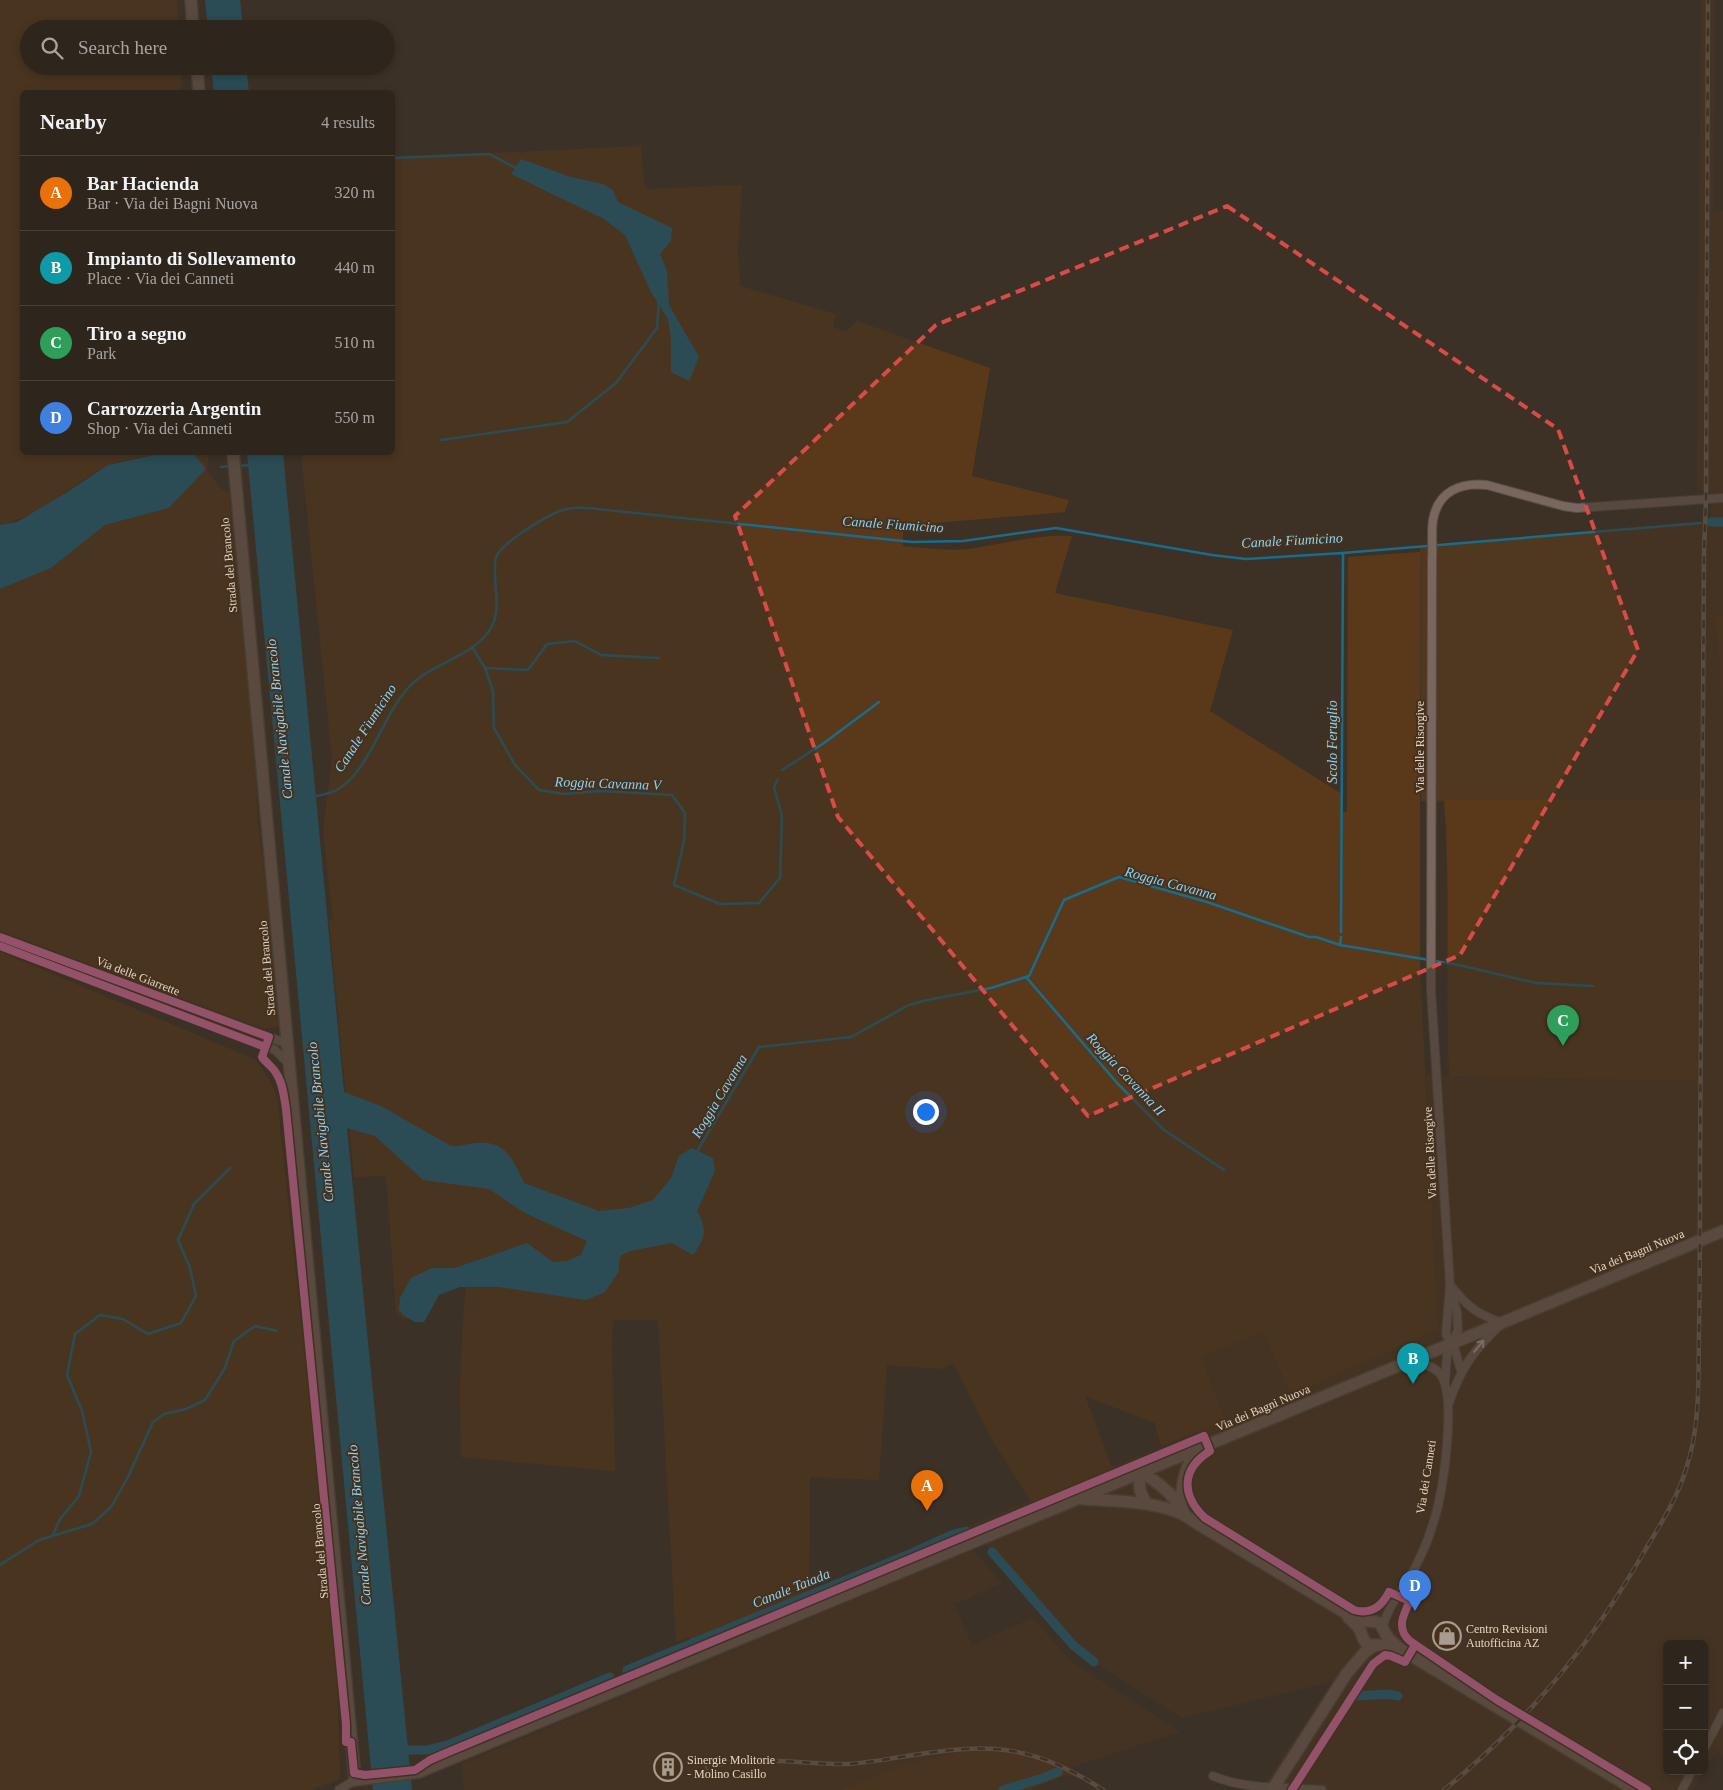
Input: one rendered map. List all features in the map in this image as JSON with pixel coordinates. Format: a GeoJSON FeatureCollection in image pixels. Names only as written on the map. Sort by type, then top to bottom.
{"type":"FeatureCollection","features":[{"type":"Feature","properties":{"kind":"street"},"geometry":{"type":"LineString","coordinates":[[191,0],[192,20]]}},
{"type":"Feature","properties":{"kind":"street"},"geometry":{"type":"LineString","coordinates":[[198,75],[199,90]]}},
{"type":"Feature","properties":{"kind":"street","name":"Strada del Brancolo"},"geometry":{"type":"LineString","coordinates":[[233,455],[354,1780]]}},
{"type":"Feature","properties":{"kind":"street","name":"Via delle Risorgive"},"geometry":{"type":"LineString","coordinates":[[1452,1343],[1446,1334],[1450,1285],[1431,990],[1430,941],[1432,560],[1433,520],[1436,510],[1444,497],[1462,485],[1474,484],[1486,485],[1577,508],[1723,498]]}},
{"type":"Feature","properties":{"kind":"street","name":"Via delle Giarrette"},"geometry":{"type":"LineString","coordinates":[[0,936],[274,1040],[289,1055]]}},
{"type":"Feature","properties":{"kind":"street","name":"Via delle Giarrette"},"geometry":{"type":"LineString","coordinates":[[0,946],[289,1055]]}},
{"type":"Feature","properties":{"kind":"street"},"geometry":{"type":"LineString","coordinates":[[274,1040],[287,1031]]}},
{"type":"Feature","properties":{"kind":"street","name":"Via dei Bagni Nuova"},"geometry":{"type":"LineString","coordinates":[[339,1790],[354,1780],[419,1772],[1723,1232]]}},
{"type":"Feature","properties":{"kind":"street"},"geometry":{"type":"LineString","coordinates":[[1450,1285],[1466,1305],[1488,1318],[1502,1323]]}},
{"type":"Feature","properties":{"kind":"street","name":"Via delle Risorgive"},"geometry":{"type":"LineString","coordinates":[[1450,1285],[1457,1312],[1458,1330],[1452,1343]]}},
{"type":"Feature","properties":{"kind":"street","name":"Via dei Canneti"},"geometry":{"type":"LineString","coordinates":[[1448,1404],[1461,1371],[1484,1340],[1502,1323]]}},
{"type":"Feature","properties":{"kind":"street"},"geometry":{"type":"LineString","coordinates":[[1452,1343],[1461,1371]]}},
{"type":"Feature","properties":{"kind":"street","name":"Via dei Canneti"},"geometry":{"type":"LineString","coordinates":[[1370,1622],[1391,1604],[1409,1579],[1430,1533],[1438,1507],[1442,1483],[1448,1404],[1445,1384],[1447,1356],[1452,1343]]}},
{"type":"Feature","properties":{"kind":"street"},"geometry":{"type":"LineString","coordinates":[[1411,1360],[1440,1373],[1445,1384]]}},
{"type":"Feature","properties":{"kind":"street"},"geometry":{"type":"LineString","coordinates":[[1183,1510],[1182,1482],[1187,1466],[1195,1452]]}},
{"type":"Feature","properties":{"kind":"street"},"geometry":{"type":"LineString","coordinates":[[1147,1504],[1139,1490],[1142,1474],[1150,1477],[1193,1522],[1342,1612],[1355,1618],[1377,1622],[1388,1638],[1400,1649],[1635,1790]]}},
{"type":"Feature","properties":{"kind":"street"},"geometry":{"type":"LineString","coordinates":[[1080,1499],[1147,1504],[1183,1510]]}},
{"type":"Feature","properties":{"kind":"street","name":"Via dei Canneti"},"geometry":{"type":"LineString","coordinates":[[1384,1630],[1391,1604]]}},
{"type":"Feature","properties":{"kind":"street"},"geometry":{"type":"LineString","coordinates":[[1342,1612],[1368,1644],[1400,1649]]}},
{"type":"Feature","properties":{"kind":"street"},"geometry":{"type":"LineString","coordinates":[[1347,1673],[1365,1625],[1370,1622]]}},
{"type":"Feature","properties":{"kind":"street"},"geometry":{"type":"LineString","coordinates":[[1273,1789],[1347,1673],[1365,1652],[1384,1640],[1384,1630]]}},
{"type":"Feature","properties":{"kind":"street"},"geometry":{"type":"LineString","coordinates":[[1708,1741],[1723,1713]]}},
{"type":"Feature","properties":{"kind":"street"},"geometry":{"type":"LineString","coordinates":[[1682,1790],[1690,1775]]}},
{"type":"Feature","properties":{"kind":"street"},"geometry":{"type":"LineString","coordinates":[[1214,1776],[1228,1783],[1273,1789],[1322,1790]]}},
{"type":"Feature","properties":{"kind":"highlighted area"},"geometry":{"type":"Polygon","coordinates":[[[1227,206],[1558,429],[1638,650],[1460,955],[1088,1116],[838,817],[735,516],[936,325],[1227,206]]]}},
{"type":"Feature","properties":{"kind":"shaded area"},"geometry":{"type":"Polygon","coordinates":[[[0,0],[177,0],[178,20],[20,20],[20,75],[181,75],[182,90],[20,90],[20,455],[152,455],[107,466],[29,515],[0,525],[0,0]]]}},
{"type":"Feature","properties":{"kind":"shaded area"},"geometry":{"type":"Polygon","coordinates":[[[1701,0],[1715,0],[1714,211],[1723,211],[1723,1756],[1717,1749],[1708,1764],[1708,1640],[1663,1640],[1663,1775],[1701,1775],[1692,1790],[1261,1790],[1333,1681],[1182,1718],[1094,1662],[1073,1645],[969,1526],[1224,1421],[1200,1357],[1263,1331],[1289,1395],[1438,1329],[1426,1076],[1697,1081],[1699,799],[1421,801],[1420,547],[1711,522],[1711,492],[1697,489],[1701,0]]]}},
{"type":"Feature","properties":{"kind":"shaded area"},"geometry":{"type":"Polygon","coordinates":[[[641,146],[644,183],[649,189],[742,185],[738,250],[740,286],[836,314],[833,327],[846,332],[857,321],[990,368],[972,476],[1069,500],[1065,512],[911,525],[900,523],[903,528],[903,546],[960,550],[1033,538],[1072,536],[1055,593],[1233,630],[1210,711],[1342,794],[1342,812],[1347,812],[1348,557],[1420,552],[1420,970],[1438,1329],[1290,1395],[1263,1331],[1201,1357],[1225,1421],[1161,1446],[1155,1423],[1085,1396],[1114,1473],[1034,1506],[994,1443],[953,1363],[941,1369],[887,1365],[879,1480],[810,1477],[809,1593],[690,1642],[689,1637],[676,1642],[658,1320],[613,1320],[615,1470],[461,1457],[460,1388],[466,1284],[445,1283],[411,1319],[403,1319],[396,1312],[386,1176],[354,1177],[329,920],[333,919],[323,831],[332,759],[301,455],[395,455],[395,158],[641,146]]]}},
{"type":"Feature","properties":{"kind":"shaded area"},"geometry":{"type":"Polygon","coordinates":[[[194,455],[210,455],[206,469],[194,455]]]}},
{"type":"Feature","properties":{"kind":"shaded area"},"geometry":{"type":"Polygon","coordinates":[[[206,469],[221,489],[229,493],[254,750],[258,824],[280,1026],[264,1029],[0,931],[0,589],[51,568],[105,525],[169,508],[206,469]]]}},
{"type":"Feature","properties":{"kind":"shaded area"},"geometry":{"type":"Polygon","coordinates":[[[1715,616],[1723,616],[1723,687],[1720,696],[1719,652],[1715,616]]]}},
{"type":"Feature","properties":{"kind":"shaded area"},"geometry":{"type":"Polygon","coordinates":[[[1699,799],[1697,1081],[1449,1076],[1447,869],[1444,800],[1699,799]]]}},
{"type":"Feature","properties":{"kind":"shaded area"},"geometry":{"type":"Polygon","coordinates":[[[0,952],[254,1059],[274,1088],[277,1099],[332,1609],[337,1682],[340,1779],[311,1790],[0,1790],[0,952]]]}},
{"type":"Feature","properties":{"kind":"shaded area"},"geometry":{"type":"Polygon","coordinates":[[[972,1550],[1002,1583],[954,1604],[972,1645],[1032,1618],[1072,1662],[1180,1732],[999,1790],[464,1790],[462,1764],[972,1550]]]}},
{"type":"Feature","properties":{"kind":"shaded area"},"geometry":{"type":"Polygon","coordinates":[[[986,1748],[1012,1751],[1037,1757],[1062,1766],[1085,1778],[1066,1775],[1031,1790],[842,1790],[906,1764],[986,1748]]]}},
{"type":"Feature","properties":{"kind":"water"},"geometry":{"type":"Polygon","coordinates":[[[205,0],[240,0],[242,20],[207,20],[205,0]]]}},
{"type":"Feature","properties":{"kind":"water"},"geometry":{"type":"Polygon","coordinates":[[[212,75],[247,75],[249,90],[214,90],[212,75]]]}},
{"type":"Feature","properties":{"kind":"water"},"geometry":{"type":"Polygon","coordinates":[[[521,159],[571,177],[603,184],[613,190],[618,202],[672,228],[671,241],[660,254],[667,271],[669,305],[699,357],[689,381],[671,372],[671,340],[668,319],[651,292],[625,235],[604,219],[511,174],[521,159]]]}},
{"type":"Feature","properties":{"kind":"water"},"geometry":{"type":"Polygon","coordinates":[[[154,455],[194,455],[206,469],[169,508],[105,525],[51,568],[0,589],[0,525],[17,522],[108,465],[154,455]]]}},
{"type":"Feature","properties":{"kind":"water","name":"Canale Navigabile Brancolo"},"geometry":{"type":"Polygon","coordinates":[[[247,455],[283,455],[344,1092],[381,1106],[451,1146],[478,1143],[496,1145],[508,1154],[524,1183],[599,1211],[629,1208],[653,1200],[671,1178],[679,1156],[692,1148],[713,1158],[715,1171],[697,1211],[703,1224],[704,1234],[693,1255],[672,1243],[630,1251],[620,1256],[618,1273],[605,1292],[586,1300],[499,1287],[460,1287],[439,1295],[424,1322],[415,1322],[403,1315],[399,1310],[400,1298],[411,1278],[432,1268],[455,1268],[527,1243],[553,1262],[567,1261],[581,1255],[587,1241],[525,1213],[489,1189],[423,1180],[375,1136],[347,1128],[412,1790],[373,1790],[247,455]]]}},
{"type":"Feature","properties":{"kind":"waterway"},"geometry":{"type":"LineString","coordinates":[[395,158],[489,154],[516,168]]}},
{"type":"Feature","properties":{"kind":"waterway"},"geometry":{"type":"LineString","coordinates":[[441,440],[567,422],[616,383],[657,328],[659,301]]}},
{"type":"Feature","properties":{"kind":"waterway"},"geometry":{"type":"LineString","coordinates":[[238,466],[250,465]]}},
{"type":"Feature","properties":{"kind":"waterway"},"geometry":{"type":"LineString","coordinates":[[221,467],[230,466]]}},
{"type":"Feature","properties":{"kind":"waterway","name":"Canale Fiumicino"},"geometry":{"type":"LineString","coordinates":[[313,797],[335,791],[347,783],[357,772],[391,712],[409,687],[428,672],[461,655],[481,640],[489,631],[496,616],[497,607],[496,557],[516,537],[537,523],[563,510],[590,508],[912,542],[963,541],[1056,528],[1212,555],[1246,559],[1343,553],[1701,523]]}},
{"type":"Feature","properties":{"kind":"waterway","name":"Canale Fiumicino"},"geometry":{"type":"LineString","coordinates":[[1711,522],[1723,522]]}},
{"type":"Feature","properties":{"kind":"waterway","name":"Scolo Feruglio"},"geometry":{"type":"LineString","coordinates":[[1341,932],[1343,553]]}},
{"type":"Feature","properties":{"kind":"waterway"},"geometry":{"type":"LineString","coordinates":[[485,668],[528,670],[547,644],[575,641],[601,655],[659,658]]}},
{"type":"Feature","properties":{"kind":"waterway","name":"Roggia Cavanna V"},"geometry":{"type":"LineString","coordinates":[[472,647],[485,668],[493,691],[494,728],[515,765],[539,790],[564,794],[600,791],[672,795],[685,813],[684,841],[674,885],[720,904],[759,903],[780,878],[782,816],[774,787],[778,779]]}},
{"type":"Feature","properties":{"kind":"waterway","name":"Roggia Cavanna V"},"geometry":{"type":"LineString","coordinates":[[782,770],[824,743],[879,702]]}},
{"type":"Feature","properties":{"kind":"waterway","name":"Roggia Cavanna"},"geometry":{"type":"LineString","coordinates":[[696,1153],[759,1047],[851,1037],[909,1005],[991,988],[1029,976],[1064,900],[1119,877],[1207,902],[1309,937],[1316,937],[1340,945],[1341,937]]}},
{"type":"Feature","properties":{"kind":"waterway"},"geometry":{"type":"LineString","coordinates":[[1340,945],[1459,965],[1536,983],[1593,986]]}},
{"type":"Feature","properties":{"kind":"waterway","name":"Roggia Cavanna II"},"geometry":{"type":"LineString","coordinates":[[1026,977],[1118,1084],[1164,1130],[1224,1170]]}},
{"type":"Feature","properties":{"kind":"waterway"},"geometry":{"type":"LineString","coordinates":[[53,1535],[60,1519],[79,1496],[91,1452],[82,1411],[67,1375],[75,1334],[100,1315],[123,1319],[148,1334],[181,1323],[196,1296],[190,1268],[178,1240],[194,1204],[230,1168]]}},
{"type":"Feature","properties":{"kind":"waterway","name":"Roggia Cavanna"},"geometry":{"type":"LineString","coordinates":[[0,1565],[39,1540],[92,1524],[111,1507],[127,1479],[153,1422],[164,1414],[186,1409],[205,1400],[225,1368],[234,1341],[255,1326],[277,1331]]}},
{"type":"Feature","properties":{"kind":"waterway","name":"Canale Taiada"},"geometry":{"type":"LineString","coordinates":[[627,1670],[905,1556],[951,1535],[966,1531]]}},
{"type":"Feature","properties":{"kind":"waterway","name":"Canale Taiada"},"geometry":{"type":"LineString","coordinates":[[992,1552],[1073,1645],[1094,1662]]}},
{"type":"Feature","properties":{"kind":"waterway","name":"Canale Taiada"},"geometry":{"type":"LineString","coordinates":[[397,1750],[427,1750],[448,1745],[610,1677]]}},
{"type":"Feature","properties":{"kind":"waterway"},"geometry":{"type":"LineString","coordinates":[[1357,1696],[1388,1694],[1398,1696]]}},
{"type":"Feature","properties":{"kind":"waterway"},"geometry":{"type":"LineString","coordinates":[[1003,1790],[1058,1772]]}},
{"type":"Feature","properties":{"kind":"railway"},"geometry":{"type":"LineString","coordinates":[[1444,1790],[1503,1737],[1530,1709],[1602,1619],[1673,1501],[1686,1469],[1694,1435],[1698,1383],[1700,1289],[1708,0]]}},
{"type":"Feature","properties":{"kind":"railway"},"geometry":{"type":"LineString","coordinates":[[707,1768],[740,1761],[847,1764],[962,1749],[1009,1750],[1054,1763],[1103,1790]]}},
{"type":"Feature","properties":{"kind":"cycle path"},"geometry":{"type":"LineString","coordinates":[[0,937],[269,1037],[262,1057],[273,1069],[280,1081],[286,1109],[346,1724],[346,1742],[351,1742],[354,1773],[365,1775],[415,1770],[430,1760],[446,1753],[1204,1436],[1210,1451],[1200,1458],[1189,1474],[1188,1491],[1197,1509],[1205,1518],[1354,1610],[1366,1611],[1375,1608],[1389,1592],[1410,1601],[1402,1622],[1403,1632],[1410,1641],[1497,1700],[1647,1790]]}},
{"type":"Feature","properties":{"kind":"cycle path"},"geometry":{"type":"LineString","coordinates":[[0,946],[265,1047]]}},
{"type":"Feature","properties":{"kind":"cycle path"},"geometry":{"type":"LineString","coordinates":[[1292,1790],[1373,1664],[1385,1655],[1405,1662],[1415,1645]]}},
{"type":"Feature","properties":{"kind":"place","name":"Tiro a segno"},"geometry":{"type":"Point","coordinates":[1563,1046]}},
{"type":"Feature","properties":{"kind":"place","name":"Impianto di Sollevamento"},"geometry":{"type":"Point","coordinates":[1413,1384]}},
{"type":"Feature","properties":{"kind":"place","name":"Bar Hacienda"},"geometry":{"type":"Point","coordinates":[927,1511]}},
{"type":"Feature","properties":{"kind":"place","name":"Carrozzeria Argentin"},"geometry":{"type":"Point","coordinates":[1415,1611]}},
{"type":"Feature","properties":{"kind":"place","name":"Centro Revisioni Autofficina AZ"},"geometry":{"type":"Point","coordinates":[1447,1636]}},
{"type":"Feature","properties":{"kind":"place","name":"Sinergie Molitorie - Molino Casillo"},"geometry":{"type":"Point","coordinates":[668,1767]}}]}
